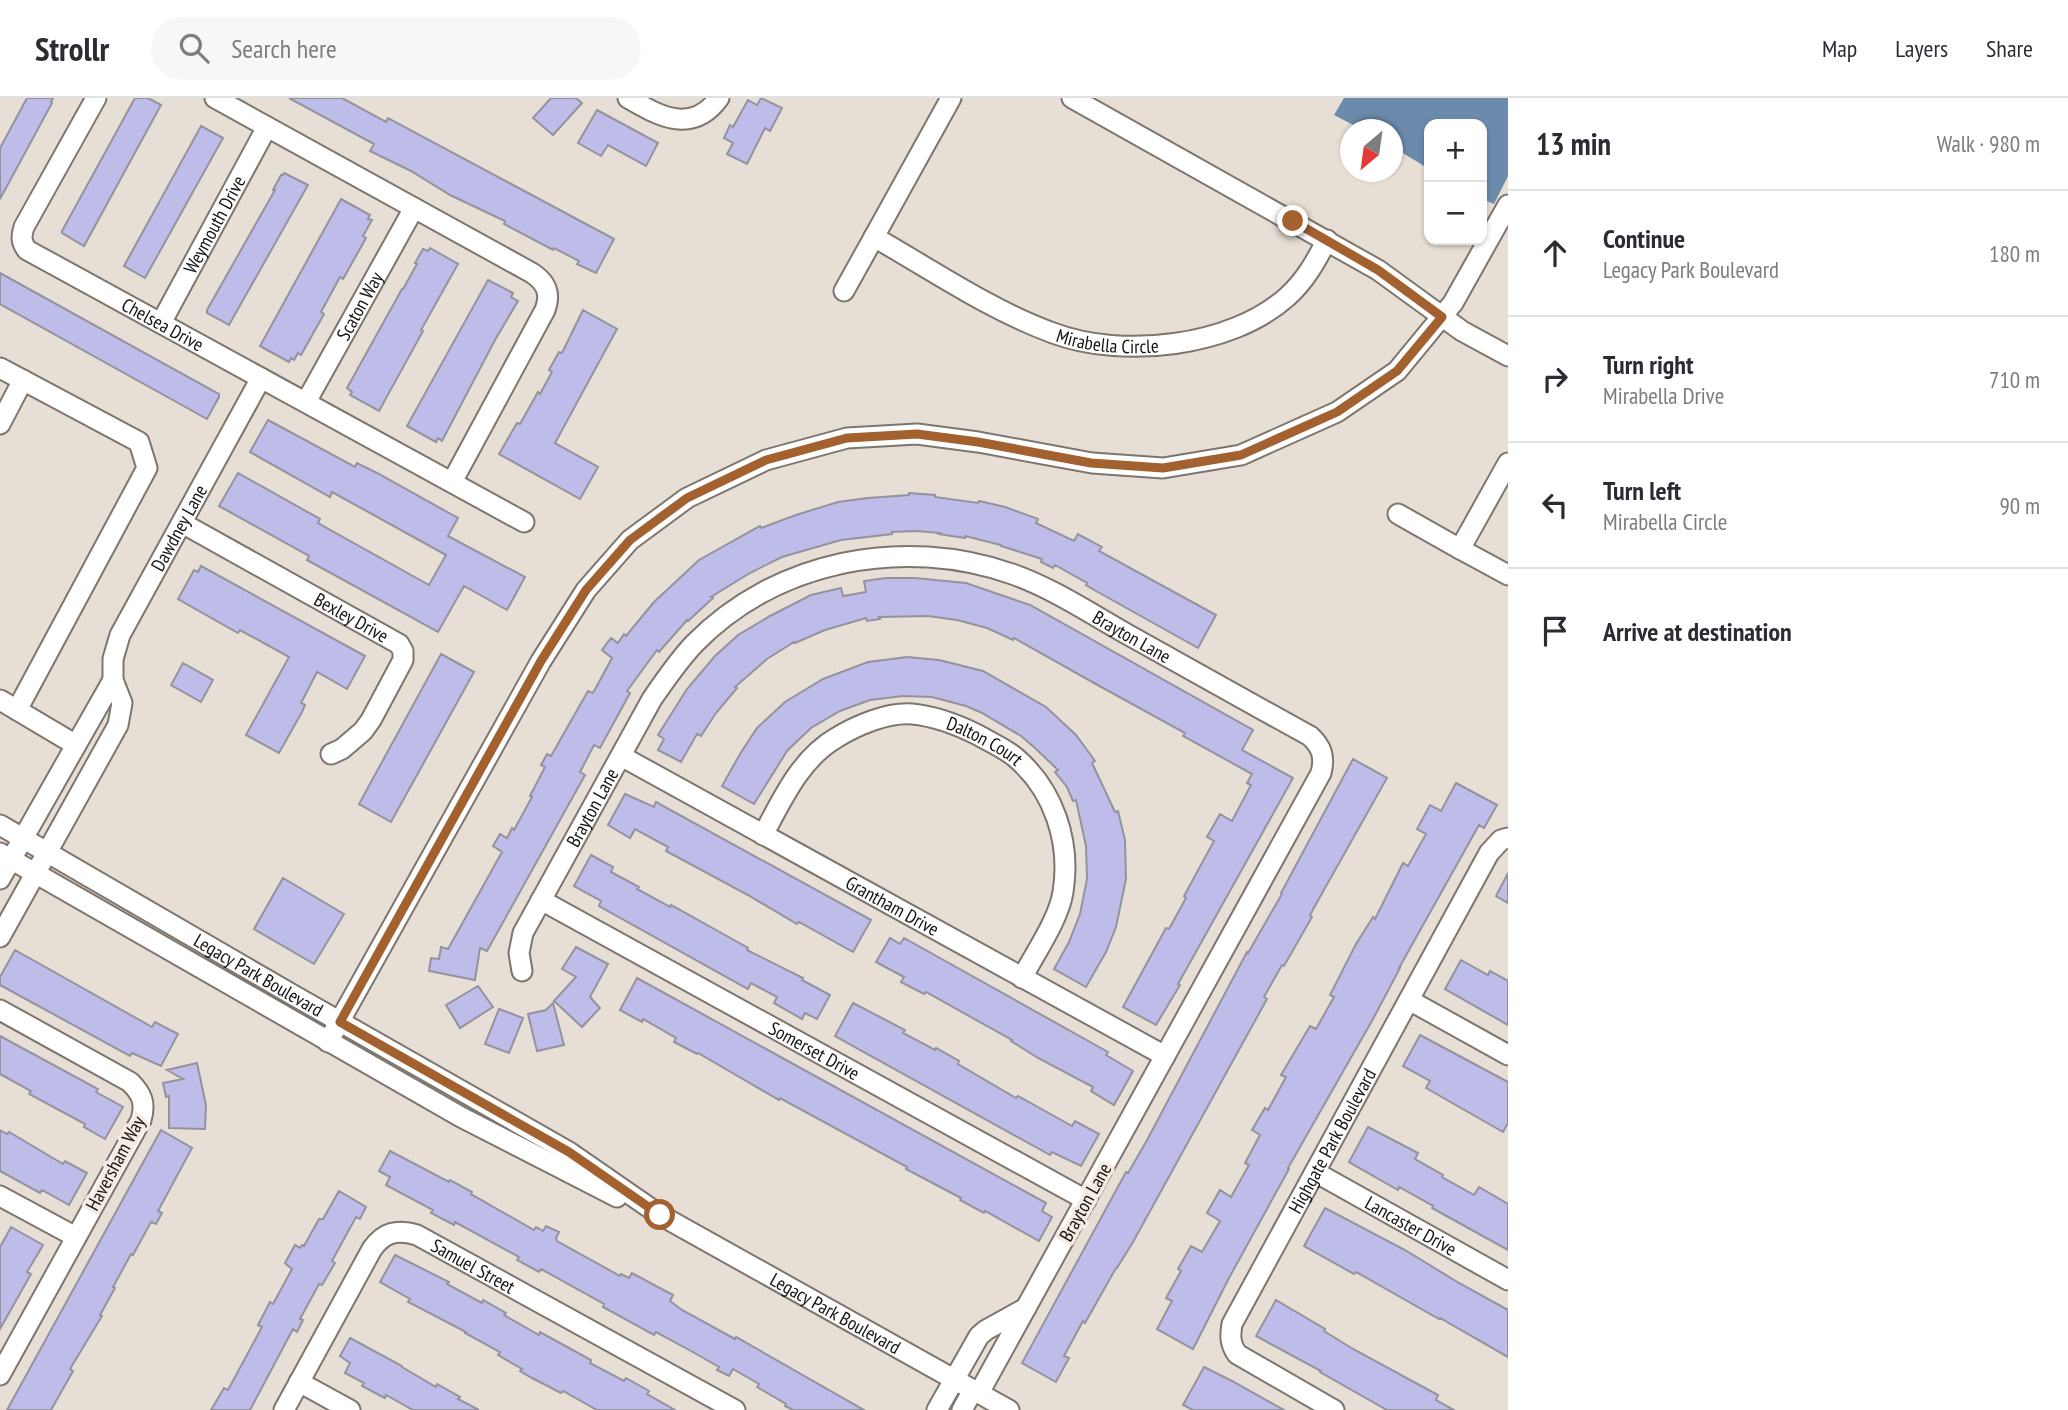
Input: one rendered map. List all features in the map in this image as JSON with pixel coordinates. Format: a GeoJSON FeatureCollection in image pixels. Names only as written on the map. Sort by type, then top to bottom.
{"type":"FeatureCollection","features":[{"type":"Feature","properties":{"kind":"street","name":"Chelsea Drive"},"geometry":{"type":"LineString","coordinates":[[96,98],[24,227],[22,243],[35,255],[524,522]]}},
{"type":"Feature","properties":{"kind":"street"},"geometry":{"type":"LineString","coordinates":[[215,98],[533,273],[545,285],[548,293],[545,310],[452,482]]}},
{"type":"Feature","properties":{"kind":"street"},"geometry":{"type":"LineString","coordinates":[[628,98],[657,114],[689,119],[699,116],[719,98]]}},
{"type":"Feature","properties":{"kind":"street"},"geometry":{"type":"LineString","coordinates":[[844,291],[951,98]]}},
{"type":"Feature","properties":{"kind":"street"},"geometry":{"type":"LineString","coordinates":[[1072,98],[1378,270],[1442,317],[1508,356]]}},
{"type":"Feature","properties":{"kind":"street","name":"Weymouth Drive"},"geometry":{"type":"LineString","coordinates":[[161,323],[267,127]]}},
{"type":"Feature","properties":{"kind":"street"},"geometry":{"type":"LineString","coordinates":[[328,1042],[541,661],[586,590],[630,540],[687,498],[766,460],[847,438],[917,434],[978,442],[1091,463],[1163,468],[1241,455],[1337,412],[1397,371],[1453,303],[1508,205]]}},
{"type":"Feature","properties":{"kind":"street","name":"Scaton Way"},"geometry":{"type":"LineString","coordinates":[[306,402],[414,208]]}},
{"type":"Feature","properties":{"kind":"street","name":"Mirabella Circle"},"geometry":{"type":"LineString","coordinates":[[874,237],[989,303],[1056,334],[1120,346],[1160,346],[1227,331],[1259,317],[1287,297],[1305,277],[1327,240]]}},
{"type":"Feature","properties":{"kind":"street"},"geometry":{"type":"LineString","coordinates":[[0,368],[139,442],[147,468],[8,705],[76,745]]}},
{"type":"Feature","properties":{"kind":"street","name":"Dawdney Lane"},"geometry":{"type":"LineString","coordinates":[[0,937],[118,725],[122,703],[113,680],[113,659],[120,635],[261,378]]}},
{"type":"Feature","properties":{"kind":"street"},"geometry":{"type":"LineString","coordinates":[[0,424],[23,380]]}},
{"type":"Feature","properties":{"kind":"street"},"geometry":{"type":"LineString","coordinates":[[1460,549],[1508,463]]}},
{"type":"Feature","properties":{"kind":"street"},"geometry":{"type":"LineString","coordinates":[[1398,514],[1508,575]]}},
{"type":"Feature","properties":{"kind":"street","name":"Bexley Drive"},"geometry":{"type":"LineString","coordinates":[[182,523],[399,644],[403,651],[403,660],[371,720],[354,740],[331,754]]}},
{"type":"Feature","properties":{"kind":"street","name":"Brayton Lane"},"geometry":{"type":"LineString","coordinates":[[522,971],[519,962],[523,933],[659,689],[694,645],[741,606],[778,584],[798,576],[859,559],[895,556],[933,556],[994,568],[1052,592],[1310,736],[1322,751],[1324,761],[1321,773],[1027,1308],[976,1392],[962,1410]]}},
{"type":"Feature","properties":{"kind":"street","name":"Dawdney Lane"},"geometry":{"type":"LineString","coordinates":[[0,879],[5,857],[23,838],[113,680]]}},
{"type":"Feature","properties":{"kind":"street","name":"Dalton Court"},"geometry":{"type":"LineString","coordinates":[[763,835],[802,768],[835,738],[885,717],[910,714],[967,729],[1014,757],[1033,776],[1050,800],[1065,846],[1063,895],[1054,918],[1022,978]]}},
{"type":"Feature","properties":{"kind":"street","name":"Grantham Drive"},"geometry":{"type":"LineString","coordinates":[[621,756],[1165,1056]]}},
{"type":"Feature","properties":{"kind":"street","name":"Legacy Park Boulevard"},"geometry":{"type":"LineString","coordinates":[[0,825],[569,1152],[660,1215],[1009,1410]]}},
{"type":"Feature","properties":{"kind":"street","name":"Highgate Park Boulevard"},"geometry":{"type":"LineString","coordinates":[[1335,1410],[1237,1354],[1230,1337],[1232,1324],[1489,853],[1501,840],[1508,838]]}},
{"type":"Feature","properties":{"kind":"street","name":"Legacy Park Boulevard"},"geometry":{"type":"LineString","coordinates":[[5,857],[504,1140],[646,1211],[660,1215]]}},
{"type":"Feature","properties":{"kind":"street","name":"Somerset Drive"},"geometry":{"type":"LineString","coordinates":[[541,900],[1086,1200]]}},
{"type":"Feature","properties":{"kind":"street"},"geometry":{"type":"LineString","coordinates":[[1409,1000],[1508,1055]]}},
{"type":"Feature","properties":{"kind":"street","name":"Haversham Way"},"geometry":{"type":"LineString","coordinates":[[0,1010],[130,1082],[143,1099],[144,1110],[141,1120],[0,1375]]}},
{"type":"Feature","properties":{"kind":"street","name":"Lancaster Drive"},"geometry":{"type":"LineString","coordinates":[[1315,1172],[1508,1280]]}},
{"type":"Feature","properties":{"kind":"street"},"geometry":{"type":"LineString","coordinates":[[0,1196],[76,1237]]}},
{"type":"Feature","properties":{"kind":"street","name":"Samuel Street"},"geometry":{"type":"LineString","coordinates":[[284,1410],[372,1249],[383,1236],[401,1231],[417,1235],[736,1410]]}},
{"type":"Feature","properties":{"kind":"street"},"geometry":{"type":"LineString","coordinates":[[937,1410],[979,1336],[1027,1308]]}},
{"type":"Feature","properties":{"kind":"street"},"geometry":{"type":"LineString","coordinates":[[299,1382],[350,1410]]}},
{"type":"Feature","properties":{"kind":"water"},"geometry":{"type":"Polygon","coordinates":[[[1344,98],[1508,98],[1508,176],[1494,204],[1487,201],[1487,119],[1424,119],[1424,166],[1403,153],[1403,119],[1342,119],[1334,115],[1344,98]]]}},
{"type":"Feature","properties":{"kind":"building"},"geometry":{"type":"Polygon","coordinates":[[[27,98],[53,98],[0,199],[0,148],[27,98]]]}},
{"type":"Feature","properties":{"kind":"building"},"geometry":{"type":"Polygon","coordinates":[[[135,98],[148,98],[161,105],[84,246],[62,231],[135,98]]]}},
{"type":"Feature","properties":{"kind":"building"},"geometry":{"type":"Polygon","coordinates":[[[289,98],[342,98],[386,122],[388,118],[614,239],[596,273],[577,264],[579,261],[504,224],[505,221],[450,195],[411,171],[370,151],[374,144],[289,98]]]}},
{"type":"Feature","properties":{"kind":"building"},"geometry":{"type":"Polygon","coordinates":[[[551,98],[576,98],[582,103],[553,135],[533,118],[551,98]]]}},
{"type":"Feature","properties":{"kind":"building"},"geometry":{"type":"Polygon","coordinates":[[[761,98],[782,108],[770,131],[765,128],[747,164],[727,154],[733,143],[724,138],[748,100],[757,105],[761,98]]]}},
{"type":"Feature","properties":{"kind":"building"},"geometry":{"type":"Polygon","coordinates":[[[597,110],[658,143],[646,166],[608,145],[601,156],[578,143],[597,110]]]}},
{"type":"Feature","properties":{"kind":"building"},"geometry":{"type":"Polygon","coordinates":[[[201,126],[223,138],[145,278],[124,266],[201,126]]]}},
{"type":"Feature","properties":{"kind":"building"},"geometry":{"type":"Polygon","coordinates":[[[284,173],[308,185],[229,325],[207,313],[207,310],[284,173]]]}},
{"type":"Feature","properties":{"kind":"building"},"geometry":{"type":"Polygon","coordinates":[[[341,199],[370,215],[368,219],[372,220],[363,236],[366,238],[343,279],[340,277],[321,312],[324,314],[301,355],[298,353],[294,360],[291,358],[289,362],[260,346],[341,199]]]}},
{"type":"Feature","properties":{"kind":"building"},"geometry":{"type":"Polygon","coordinates":[[[430,248],[458,264],[379,411],[350,395],[352,392],[347,388],[423,249],[428,251],[430,248]]]}},
{"type":"Feature","properties":{"kind":"building"},"geometry":{"type":"Polygon","coordinates":[[[0,273],[219,394],[207,419],[0,304],[0,273]]]}},
{"type":"Feature","properties":{"kind":"building"},"geometry":{"type":"Polygon","coordinates":[[[488,280],[513,293],[511,297],[518,301],[442,441],[438,438],[436,442],[407,426],[488,280]]]}},
{"type":"Feature","properties":{"kind":"building"},"geometry":{"type":"Polygon","coordinates":[[[583,310],[617,329],[555,443],[598,467],[580,499],[499,454],[538,392],[540,394],[552,372],[549,370],[559,352],[562,353],[583,310]]]}},
{"type":"Feature","properties":{"kind":"building"},"geometry":{"type":"Polygon","coordinates":[[[268,420],[355,467],[357,463],[377,473],[458,518],[448,536],[525,577],[507,610],[464,586],[438,632],[307,560],[309,556],[219,506],[238,473],[320,519],[318,523],[429,585],[446,555],[332,492],[330,497],[250,452],[268,420]]]}},
{"type":"Feature","properties":{"kind":"building"},"geometry":{"type":"Polygon","coordinates":[[[909,493],[978,503],[979,501],[1005,507],[1038,519],[1036,523],[1074,541],[1078,534],[1102,547],[1099,551],[1216,615],[1198,648],[1055,565],[1053,568],[1041,562],[1042,559],[965,536],[916,531],[892,532],[841,540],[782,557],[711,597],[713,598],[687,620],[659,652],[657,650],[627,691],[630,693],[600,748],[594,745],[580,772],[585,775],[487,951],[480,948],[475,980],[429,971],[431,958],[439,959],[441,947],[448,949],[502,852],[493,846],[500,834],[507,838],[512,828],[514,830],[532,797],[530,796],[545,767],[541,765],[547,754],[551,756],[588,691],[593,693],[612,658],[602,650],[611,638],[618,643],[624,634],[626,636],[654,602],[699,560],[760,526],[761,528],[838,502],[909,493]]]}},
{"type":"Feature","properties":{"kind":"building"},"geometry":{"type":"Polygon","coordinates":[[[201,566],[365,656],[347,689],[317,672],[301,703],[305,705],[302,712],[279,753],[246,735],[289,657],[240,630],[238,633],[178,599],[194,570],[198,572],[201,566]]]}},
{"type":"Feature","properties":{"kind":"building"},"geometry":{"type":"Polygon","coordinates":[[[886,578],[966,583],[1030,605],[1253,730],[1242,750],[1293,778],[1156,1025],[1123,1007],[1166,928],[1169,929],[1186,898],[1184,896],[1214,841],[1207,837],[1220,814],[1232,821],[1251,785],[1247,783],[1252,774],[1183,736],[1185,733],[1014,638],[1013,640],[987,628],[957,620],[928,616],[879,617],[880,619],[867,621],[866,618],[825,630],[794,642],[767,659],[735,687],[737,688],[701,736],[697,734],[681,762],[658,750],[664,739],[658,735],[687,689],[715,656],[738,635],[811,595],[841,588],[843,596],[866,592],[864,581],[886,578]]]}},
{"type":"Feature","properties":{"kind":"building"},"geometry":{"type":"Polygon","coordinates":[[[441,654],[474,672],[391,822],[359,804],[441,654]]]}},
{"type":"Feature","properties":{"kind":"building"},"geometry":{"type":"Polygon","coordinates":[[[907,657],[939,660],[983,671],[1046,707],[1076,735],[1095,761],[1092,763],[1115,812],[1118,811],[1125,840],[1126,879],[1116,927],[1106,952],[1086,987],[1054,969],[1080,914],[1087,879],[1086,846],[1076,800],[1073,801],[1067,787],[1055,772],[1058,770],[1035,748],[1021,736],[982,713],[932,697],[903,696],[870,700],[840,711],[811,728],[787,751],[754,804],[722,786],[757,728],[785,702],[823,679],[868,662],[907,657]]]}},
{"type":"Feature","properties":{"kind":"building"},"geometry":{"type":"Polygon","coordinates":[[[183,663],[213,680],[201,702],[171,685],[183,663]]]}},
{"type":"Feature","properties":{"kind":"building"},"geometry":{"type":"Polygon","coordinates":[[[1353,759],[1387,778],[1310,915],[1312,917],[1264,997],[1267,999],[1133,1242],[1085,1323],[1083,1321],[1064,1356],[1069,1358],[1056,1382],[1022,1363],[1126,1172],[1128,1173],[1146,1142],[1247,952],[1282,894],[1353,759]]]}},
{"type":"Feature","properties":{"kind":"building"},"geometry":{"type":"Polygon","coordinates":[[[1456,783],[1497,805],[1484,828],[1479,825],[1399,968],[1288,1168],[1193,1349],[1157,1329],[1172,1301],[1166,1298],[1181,1271],[1178,1269],[1191,1246],[1202,1252],[1220,1221],[1207,1213],[1220,1190],[1231,1197],[1249,1165],[1245,1163],[1260,1135],[1252,1130],[1265,1108],[1268,1110],[1286,1077],[1281,1075],[1310,1026],[1316,1029],[1334,997],[1330,995],[1356,944],[1373,917],[1375,919],[1403,863],[1408,866],[1426,834],[1417,829],[1430,805],[1441,811],[1456,783]]]}},
{"type":"Feature","properties":{"kind":"building"},"geometry":{"type":"Polygon","coordinates":[[[625,794],[654,807],[656,802],[871,920],[853,952],[666,851],[668,847],[635,829],[630,838],[608,825],[625,794]]]}},
{"type":"Feature","properties":{"kind":"building"},"geometry":{"type":"Polygon","coordinates":[[[591,855],[613,867],[611,872],[639,887],[637,889],[670,907],[671,905],[830,995],[817,1019],[805,1013],[802,1019],[774,1003],[777,997],[751,983],[748,989],[599,906],[601,901],[574,886],[591,855]]]}},
{"type":"Feature","properties":{"kind":"building"},"geometry":{"type":"Polygon","coordinates":[[[1508,873],[1508,903],[1496,896],[1508,873]]]}},
{"type":"Feature","properties":{"kind":"building"},"geometry":{"type":"Polygon","coordinates":[[[283,878],[344,914],[314,964],[254,929],[283,878]]]}},
{"type":"Feature","properties":{"kind":"building"},"geometry":{"type":"Polygon","coordinates":[[[890,938],[900,944],[904,938],[1108,1052],[1106,1055],[1133,1071],[1114,1105],[1091,1091],[1093,1087],[1038,1058],[1012,1040],[926,992],[924,994],[901,982],[904,977],[876,962],[890,938]]]}},
{"type":"Feature","properties":{"kind":"building"},"geometry":{"type":"Polygon","coordinates":[[[576,947],[608,964],[590,997],[600,1008],[582,1027],[554,1001],[576,977],[562,969],[576,947]]]}},
{"type":"Feature","properties":{"kind":"building"},"geometry":{"type":"Polygon","coordinates":[[[15,950],[152,1027],[155,1022],[178,1034],[161,1066],[132,1053],[130,1056],[0,985],[0,977],[15,950]]]}},
{"type":"Feature","properties":{"kind":"building"},"geometry":{"type":"Polygon","coordinates":[[[1461,960],[1488,975],[1490,971],[1508,981],[1508,1025],[1445,989],[1461,960]]]}},
{"type":"Feature","properties":{"kind":"building"},"geometry":{"type":"Polygon","coordinates":[[[637,978],[1046,1203],[1042,1211],[1052,1217],[1039,1241],[674,1042],[676,1038],[643,1019],[642,1022],[620,1010],[637,978]]]}},
{"type":"Feature","properties":{"kind":"building"},"geometry":{"type":"Polygon","coordinates":[[[478,986],[493,1007],[460,1028],[446,1005],[478,986]]]}},
{"type":"Feature","properties":{"kind":"building"},"geometry":{"type":"Polygon","coordinates":[[[553,1003],[564,1045],[537,1051],[528,1014],[546,1010],[553,1003]]]}},
{"type":"Feature","properties":{"kind":"building"},"geometry":{"type":"Polygon","coordinates":[[[853,1003],[905,1030],[903,1033],[959,1061],[958,1064],[1016,1098],[1018,1096],[1072,1126],[1075,1121],[1099,1134],[1081,1166],[1052,1152],[1050,1155],[835,1036],[853,1003]]]}},
{"type":"Feature","properties":{"kind":"building"},"geometry":{"type":"Polygon","coordinates":[[[499,1009],[523,1018],[509,1053],[485,1044],[499,1009]]]}},
{"type":"Feature","properties":{"kind":"building"},"geometry":{"type":"Polygon","coordinates":[[[1420,1035],[1508,1082],[1508,1123],[1503,1132],[1426,1088],[1430,1081],[1403,1066],[1420,1035]]]}},
{"type":"Feature","properties":{"kind":"building"},"geometry":{"type":"Polygon","coordinates":[[[0,1036],[98,1089],[96,1092],[123,1107],[105,1139],[84,1127],[85,1124],[29,1094],[31,1091],[0,1074],[0,1036]]]}},
{"type":"Feature","properties":{"kind":"building"},"geometry":{"type":"Polygon","coordinates":[[[197,1063],[206,1105],[205,1129],[169,1128],[169,1096],[166,1097],[163,1083],[183,1079],[167,1070],[197,1063]]]}},
{"type":"Feature","properties":{"kind":"building"},"geometry":{"type":"Polygon","coordinates":[[[1368,1127],[1418,1153],[1415,1159],[1474,1195],[1479,1187],[1508,1204],[1508,1250],[1399,1187],[1398,1190],[1349,1162],[1368,1127]]]}},
{"type":"Feature","properties":{"kind":"building"},"geometry":{"type":"Polygon","coordinates":[[[0,1130],[7,1134],[9,1132],[63,1164],[65,1161],[87,1173],[69,1205],[0,1171],[0,1130]]]}},
{"type":"Feature","properties":{"kind":"building"},"geometry":{"type":"Polygon","coordinates":[[[161,1130],[192,1148],[158,1211],[162,1213],[156,1224],[151,1222],[133,1255],[131,1254],[113,1287],[115,1288],[100,1315],[102,1316],[70,1369],[73,1371],[51,1410],[7,1410],[161,1130]]]}},
{"type":"Feature","properties":{"kind":"building"},"geometry":{"type":"Polygon","coordinates":[[[390,1151],[472,1192],[471,1194],[534,1230],[536,1227],[543,1231],[546,1226],[559,1232],[557,1241],[620,1276],[621,1274],[629,1278],[632,1273],[673,1295],[670,1301],[682,1310],[735,1339],[736,1337],[864,1410],[793,1410],[757,1387],[759,1384],[733,1369],[729,1376],[717,1370],[719,1367],[691,1351],[656,1332],[654,1335],[603,1307],[604,1304],[541,1269],[539,1272],[517,1260],[519,1257],[455,1222],[454,1225],[431,1213],[433,1210],[386,1185],[390,1177],[379,1171],[390,1151]]]}},
{"type":"Feature","properties":{"kind":"building"},"geometry":{"type":"Polygon","coordinates":[[[339,1191],[366,1207],[360,1219],[356,1217],[332,1261],[335,1263],[322,1285],[319,1284],[300,1319],[303,1320],[297,1332],[293,1329],[250,1410],[211,1410],[224,1388],[228,1390],[262,1327],[258,1325],[270,1302],[273,1304],[292,1269],[285,1263],[295,1245],[300,1248],[304,1246],[339,1191]]]}},
{"type":"Feature","properties":{"kind":"building"},"geometry":{"type":"Polygon","coordinates":[[[1325,1208],[1405,1250],[1508,1310],[1508,1357],[1304,1246],[1325,1208]]]}},
{"type":"Feature","properties":{"kind":"building"},"geometry":{"type":"Polygon","coordinates":[[[11,1227],[43,1245],[27,1272],[31,1274],[0,1329],[0,1247],[11,1227]]]}},
{"type":"Feature","properties":{"kind":"building"},"geometry":{"type":"Polygon","coordinates":[[[395,1255],[449,1282],[447,1284],[482,1303],[483,1300],[539,1335],[540,1332],[591,1360],[590,1363],[624,1381],[626,1378],[675,1410],[597,1410],[532,1378],[498,1355],[500,1352],[408,1302],[410,1299],[380,1282],[395,1255]]]}},
{"type":"Feature","properties":{"kind":"building"},"geometry":{"type":"Polygon","coordinates":[[[1276,1300],[1353,1349],[1438,1395],[1436,1400],[1454,1410],[1387,1410],[1256,1336],[1276,1300]]]}},
{"type":"Feature","properties":{"kind":"building"},"geometry":{"type":"Polygon","coordinates":[[[350,1338],[436,1387],[437,1384],[479,1410],[413,1410],[362,1386],[364,1383],[345,1373],[350,1363],[340,1356],[350,1338]]]}},
{"type":"Feature","properties":{"kind":"building"},"geometry":{"type":"Polygon","coordinates":[[[1204,1367],[1284,1410],[1193,1410],[1183,1405],[1204,1367]]]}},
{"type":"Feature","properties":{"kind":"route"},"geometry":{"type":"LineString","coordinates":[[660,1215],[569,1152],[340,1022],[541,661],[586,590],[630,540],[687,498],[766,460],[847,438],[917,434],[978,442],[1091,463],[1163,468],[1241,455],[1337,412],[1397,371],[1442,317],[1378,270],[1293,221]]}}]}
